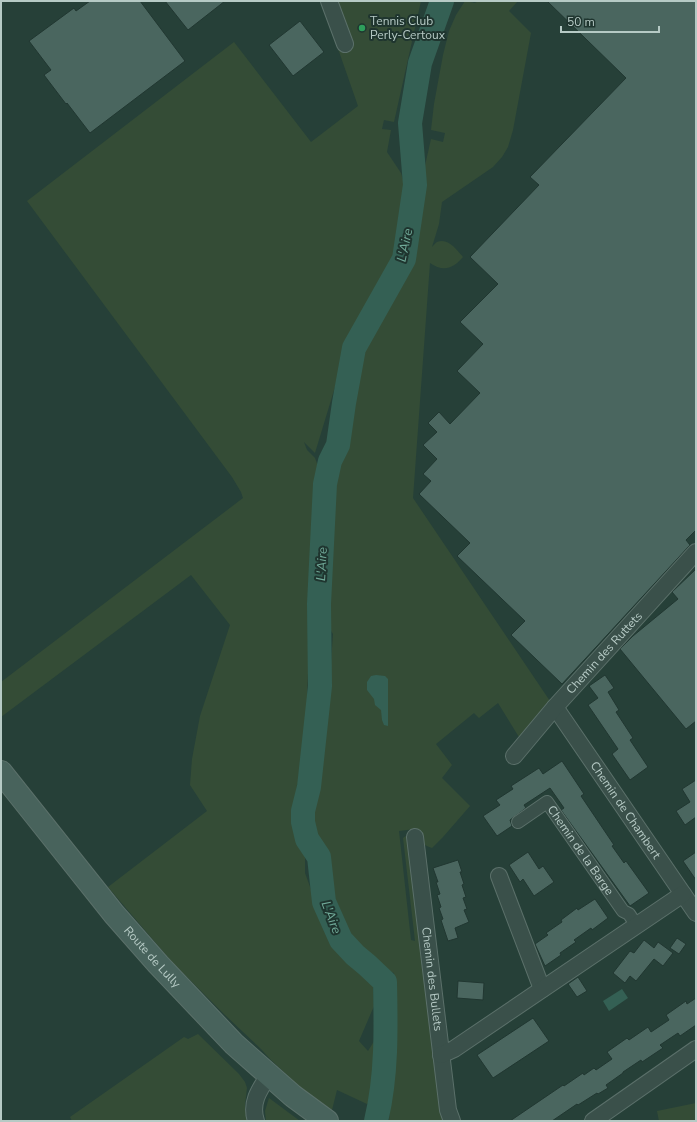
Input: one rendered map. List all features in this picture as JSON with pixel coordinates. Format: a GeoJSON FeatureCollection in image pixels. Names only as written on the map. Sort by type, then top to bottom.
{"type":"FeatureCollection","features":[{"type":"Feature","properties":{"kind":"main road","name":"Route de Lully"},"geometry":{"type":"LineString","coordinates":[[1,772],[114,914],[158,964],[234,1044],[293,1096],[327,1121]]}},
{"type":"Feature","properties":{"kind":"street"},"geometry":{"type":"LineString","coordinates":[[329,1],[345,44]]}},
{"type":"Feature","properties":{"kind":"street","name":"Chemin des Ruttets"},"geometry":{"type":"LineString","coordinates":[[514,756],[555,707],[696,552]]}},
{"type":"Feature","properties":{"kind":"street","name":"Chemin de Chambert"},"geometry":{"type":"LineString","coordinates":[[555,707],[696,913]]}},
{"type":"Feature","properties":{"kind":"street","name":"Chemin de la Barge"},"geometry":{"type":"LineString","coordinates":[[518,822],[547,802],[623,911],[629,914],[637,926]]}},
{"type":"Feature","properties":{"kind":"street","name":"Chemin des Bullets"},"geometry":{"type":"LineString","coordinates":[[415,837],[448,1110],[452,1121]]}},
{"type":"Feature","properties":{"kind":"street"},"geometry":{"type":"LineString","coordinates":[[499,876],[542,989]]}},
{"type":"Feature","properties":{"kind":"street"},"geometry":{"type":"LineString","coordinates":[[441,1055],[454,1049],[683,894]]}},
{"type":"Feature","properties":{"kind":"street"},"geometry":{"type":"LineString","coordinates":[[593,1121],[696,1049]]}},
{"type":"Feature","properties":{"kind":"street"},"geometry":{"type":"LineString","coordinates":[[256,1121],[254,1114],[256,1098],[258,1091],[269,1075]]}},
{"type":"Feature","properties":{"kind":"shaded area"},"geometry":{"type":"Polygon","coordinates":[[[335,1],[421,1],[394,122],[384,120],[382,129],[391,130],[387,152],[401,173],[406,189],[396,258],[368,312],[351,334],[315,453],[304,442],[307,450],[315,458],[320,472],[316,479],[317,519],[313,563],[307,696],[311,729],[303,777],[297,785],[294,820],[299,841],[304,848],[305,873],[324,925],[344,955],[351,957],[358,968],[373,984],[374,1006],[359,1041],[368,1051],[376,1038],[381,1044],[373,1100],[367,1104],[337,1090],[332,1110],[300,1087],[225,1015],[172,962],[108,887],[207,811],[190,785],[192,759],[200,716],[230,625],[191,575],[1,717],[1,682],[243,498],[232,477],[27,201],[234,42],[311,142],[358,106],[336,43],[348,39],[335,1]]]}},
{"type":"Feature","properties":{"kind":"shaded area"},"geometry":{"type":"Polygon","coordinates":[[[465,1],[475,3],[478,1],[518,1],[509,11],[531,33],[513,130],[508,147],[493,167],[442,202],[439,224],[432,247],[437,242],[445,241],[452,245],[463,257],[452,267],[448,268],[439,268],[430,263],[413,498],[552,704],[522,742],[498,703],[479,718],[474,713],[436,744],[452,765],[442,778],[470,806],[432,848],[420,842],[415,829],[399,831],[411,940],[415,941],[403,838],[407,835],[412,839],[445,1121],[389,1121],[395,1024],[394,973],[373,964],[354,946],[342,930],[333,913],[328,895],[323,855],[310,813],[311,801],[317,776],[319,748],[329,691],[333,634],[330,629],[329,601],[331,518],[336,473],[346,447],[346,425],[359,349],[401,280],[413,246],[422,179],[431,139],[443,142],[445,133],[431,130],[443,55],[449,31],[456,15],[465,1]]]}},
{"type":"Feature","properties":{"kind":"shaded area"},"geometry":{"type":"Polygon","coordinates":[[[371,676],[385,676],[388,679],[388,726],[384,725],[381,710],[375,705],[374,699],[367,690],[367,682],[371,676]]]}},
{"type":"Feature","properties":{"kind":"shaded area"},"geometry":{"type":"Polygon","coordinates":[[[622,989],[628,998],[609,1011],[603,1001],[622,989]]]}},
{"type":"Feature","properties":{"kind":"shaded area"},"geometry":{"type":"Polygon","coordinates":[[[198,1034],[239,1074],[245,1082],[247,1088],[245,1105],[247,1121],[72,1121],[70,1117],[184,1037],[188,1039],[198,1034]]]}},
{"type":"Feature","properties":{"kind":"shaded area"},"geometry":{"type":"Polygon","coordinates":[[[269,1098],[300,1121],[266,1121],[265,1111],[269,1098]]]}},
{"type":"Feature","properties":{"kind":"shaded area"},"geometry":{"type":"Polygon","coordinates":[[[696,1103],[696,1121],[659,1121],[657,1111],[696,1103]]]}},
{"type":"Feature","properties":{"kind":"building"},"geometry":{"type":"Polygon","coordinates":[[[90,1],[140,1],[185,61],[90,133],[44,75],[51,70],[29,41],[74,8],[76,11],[90,1]]]}},
{"type":"Feature","properties":{"kind":"building"},"geometry":{"type":"Polygon","coordinates":[[[165,1],[225,1],[188,30],[165,1]]]}},
{"type":"Feature","properties":{"kind":"building"},"geometry":{"type":"Polygon","coordinates":[[[547,1],[696,1],[696,530],[686,540],[690,545],[562,684],[511,635],[525,621],[457,556],[470,543],[419,494],[431,481],[423,474],[437,459],[423,445],[437,432],[428,423],[439,412],[450,424],[480,393],[457,371],[483,344],[460,322],[498,284],[470,257],[539,185],[530,177],[626,78],[547,1]]]}},
{"type":"Feature","properties":{"kind":"building"},"geometry":{"type":"Polygon","coordinates":[[[300,21],[324,52],[293,76],[269,45],[300,21]]]}},
{"type":"Feature","properties":{"kind":"building"},"geometry":{"type":"Polygon","coordinates":[[[696,569],[696,721],[686,729],[620,649],[633,636],[678,599],[672,592],[696,569]]]}},
{"type":"Feature","properties":{"kind":"building"},"geometry":{"type":"Polygon","coordinates":[[[605,675],[614,688],[608,692],[619,710],[616,712],[633,738],[630,740],[648,767],[630,780],[612,754],[618,749],[588,705],[598,698],[589,686],[605,675]]]}},
{"type":"Feature","properties":{"kind":"building"},"geometry":{"type":"Polygon","coordinates":[[[562,761],[584,794],[581,796],[614,845],[612,846],[624,863],[626,861],[649,893],[630,906],[561,810],[564,808],[550,788],[524,805],[526,808],[510,820],[512,826],[497,836],[483,816],[500,805],[496,800],[513,789],[511,786],[539,768],[543,774],[562,761]]]}},
{"type":"Feature","properties":{"kind":"building"},"geometry":{"type":"Polygon","coordinates":[[[696,780],[696,817],[685,825],[676,811],[690,802],[682,789],[696,780]]]}},
{"type":"Feature","properties":{"kind":"building"},"geometry":{"type":"Polygon","coordinates":[[[528,852],[539,869],[543,866],[554,882],[534,896],[523,879],[520,882],[509,865],[528,852]]]}},
{"type":"Feature","properties":{"kind":"building"},"geometry":{"type":"Polygon","coordinates":[[[696,852],[696,880],[683,861],[696,852]]]}},
{"type":"Feature","properties":{"kind":"building"},"geometry":{"type":"Polygon","coordinates":[[[458,860],[464,884],[462,885],[466,897],[463,898],[467,909],[464,910],[469,922],[455,928],[458,938],[448,941],[441,920],[443,919],[439,908],[441,907],[437,895],[440,894],[433,868],[458,860]]]}},
{"type":"Feature","properties":{"kind":"building"},"geometry":{"type":"Polygon","coordinates":[[[595,899],[608,918],[592,930],[591,928],[574,940],[576,942],[545,966],[535,944],[548,935],[546,933],[562,922],[561,920],[577,908],[578,910],[595,899]]]}},
{"type":"Feature","properties":{"kind":"building"},"geometry":{"type":"Polygon","coordinates":[[[677,938],[686,944],[679,954],[670,948],[677,938]]]}},
{"type":"Feature","properties":{"kind":"building"},"geometry":{"type":"Polygon","coordinates":[[[644,940],[654,948],[658,942],[673,953],[663,966],[654,959],[636,981],[630,976],[625,983],[613,973],[630,951],[634,953],[644,940]]]}},
{"type":"Feature","properties":{"kind":"building"},"geometry":{"type":"Polygon","coordinates":[[[578,977],[587,991],[577,997],[568,984],[578,977]]]}},
{"type":"Feature","properties":{"kind":"building"},"geometry":{"type":"Polygon","coordinates":[[[458,981],[484,983],[483,1000],[457,998],[458,981]]]}},
{"type":"Feature","properties":{"kind":"building"},"geometry":{"type":"Polygon","coordinates":[[[696,998],[696,1025],[680,1036],[678,1033],[660,1045],[663,1048],[642,1062],[641,1060],[623,1072],[606,1085],[608,1088],[578,1105],[577,1104],[552,1121],[510,1121],[583,1073],[584,1075],[594,1068],[596,1070],[612,1059],[607,1052],[627,1038],[629,1040],[648,1027],[651,1032],[669,1020],[666,1015],[686,1001],[687,1004],[696,998]]]}},
{"type":"Feature","properties":{"kind":"building"},"geometry":{"type":"Polygon","coordinates":[[[533,1018],[549,1041],[493,1078],[477,1055],[533,1018]]]}},
{"type":"Feature","properties":{"kind":"waterway","name":"L'Aire"},"geometry":{"type":"LineString","coordinates":[[376,1121],[380,1104],[384,1069],[385,982],[341,940],[324,902],[319,857],[307,839],[303,822],[303,811],[309,787],[320,686],[319,604],[325,484],[330,461],[338,445],[354,348],[404,259],[415,185],[410,123],[420,63],[442,1]]}},
{"type":"Feature","properties":{"kind":"place","name":"Tennis Club Perly-Certoux"},"geometry":{"type":"Point","coordinates":[362,28]}}]}
